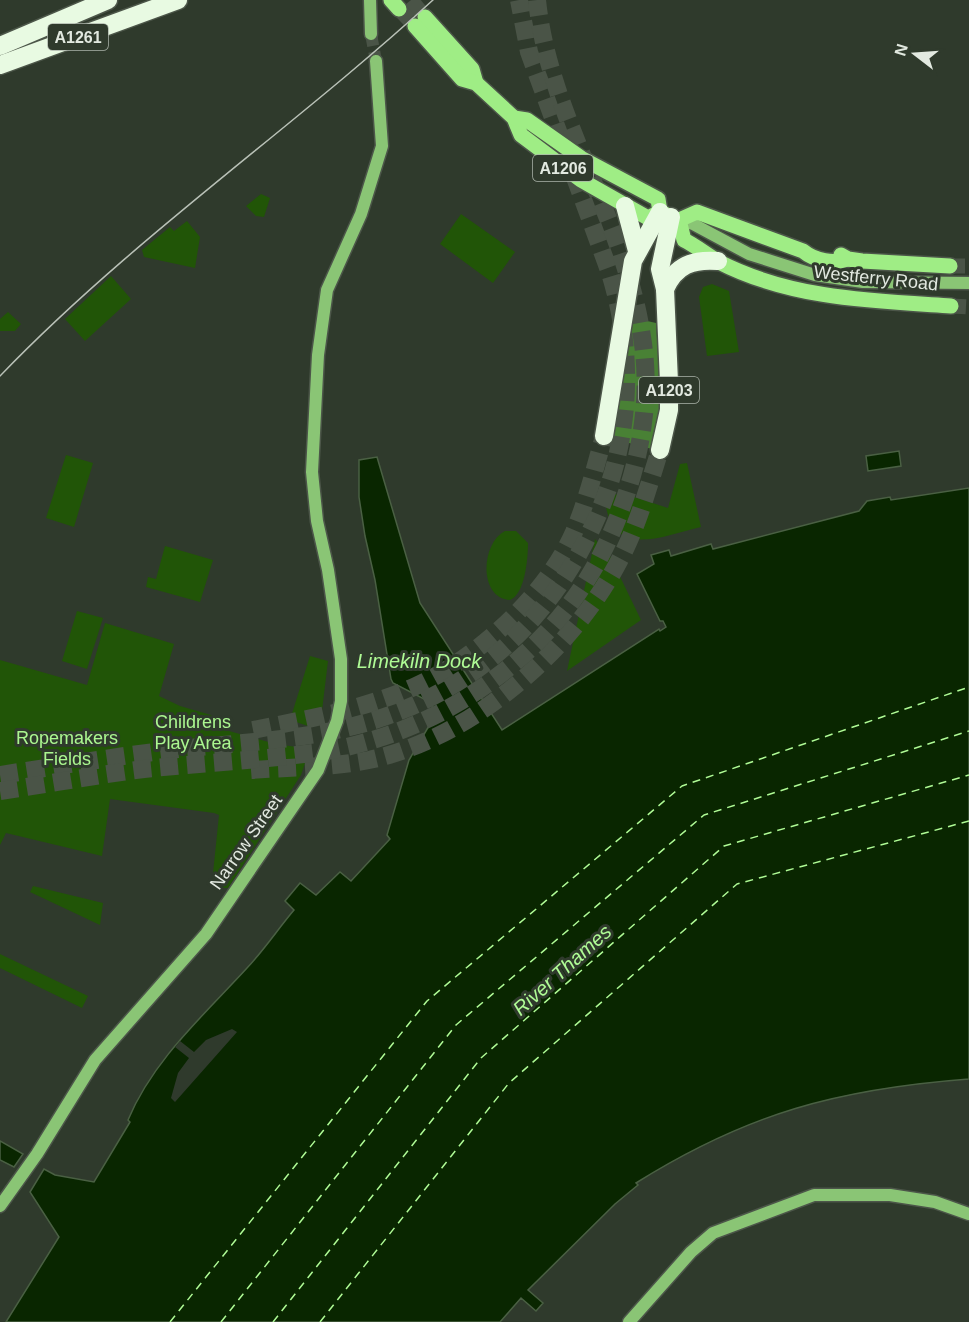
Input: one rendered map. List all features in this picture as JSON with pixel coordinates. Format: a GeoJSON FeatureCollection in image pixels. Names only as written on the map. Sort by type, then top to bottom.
{"type":"FeatureCollection","features":[{"type":"Feature","properties":{"kind":"highway","name":"A1261"},"geometry":{"type":"LineString","coordinates":[[0,46],[108,0]]}},
{"type":"Feature","properties":{"kind":"highway","name":"A1261"},"geometry":{"type":"LineString","coordinates":[[0,65],[178,0]]}},
{"type":"Feature","properties":{"kind":"highway","name":"A1203"},"geometry":{"type":"LineString","coordinates":[[604,436],[621,337],[621,321],[637,251],[626,206]]}},
{"type":"Feature","properties":{"kind":"highway","name":"A1203"},"geometry":{"type":"LineString","coordinates":[[637,251],[670,216]]}},
{"type":"Feature","properties":{"kind":"highway","name":"A1203"},"geometry":{"type":"LineString","coordinates":[[660,450],[669,410],[665,289],[660,269],[670,216]]}},
{"type":"Feature","properties":{"kind":"highway"},"geometry":{"type":"LineString","coordinates":[[665,289],[669,280],[687,264],[697,261],[718,261]]}},
{"type":"Feature","properties":{"kind":"main road","name":"Westferry Road"},"geometry":{"type":"LineString","coordinates":[[420,22],[462,79],[476,83],[514,118],[521,135],[566,170],[648,218],[697,212],[803,251],[812,249],[840,254],[848,260],[951,266]]}},
{"type":"Feature","properties":{"kind":"main road","name":"Westferry Road"},"geometry":{"type":"LineString","coordinates":[[514,118],[527,120],[581,158],[658,199],[684,240],[718,261],[761,279],[825,295],[951,306]]}},
{"type":"Feature","properties":{"kind":"street"},"geometry":{"type":"LineString","coordinates":[[371,34],[371,6],[393,3]]}},
{"type":"Feature","properties":{"kind":"street","name":"Narrow Street"},"geometry":{"type":"LineString","coordinates":[[0,1206],[37,1154],[95,1060],[206,934],[318,770],[330,743],[341,701],[341,659],[328,570],[317,521],[312,472],[312,436],[324,300],[361,214],[382,146],[376,61]]}},
{"type":"Feature","properties":{"kind":"street","name":"Westferry Road"},"geometry":{"type":"LineString","coordinates":[[670,216],[689,231],[704,238],[712,236],[749,254],[815,275],[863,282],[969,283]]}},
{"type":"Feature","properties":{"kind":"street"},"geometry":{"type":"LineString","coordinates":[[629,1322],[691,1252],[713,1233],[814,1195],[890,1195],[935,1202],[969,1214]]}},
{"type":"Feature","properties":{"kind":"green space"},"geometry":{"type":"Polygon","coordinates":[[[261,194],[270,198],[264,217],[256,216],[246,206],[261,194]]]}},
{"type":"Feature","properties":{"kind":"green space"},"geometry":{"type":"Polygon","coordinates":[[[461,214],[515,252],[493,283],[440,244],[461,214]]]}},
{"type":"Feature","properties":{"kind":"green space"},"geometry":{"type":"Polygon","coordinates":[[[187,221],[200,237],[195,268],[144,257],[142,250],[170,227],[174,231],[187,221]]]}},
{"type":"Feature","properties":{"kind":"green space"},"geometry":{"type":"Polygon","coordinates":[[[111,276],[131,299],[85,341],[65,319],[111,276]]]}},
{"type":"Feature","properties":{"kind":"green space"},"geometry":{"type":"Polygon","coordinates":[[[712,284],[729,291],[739,352],[707,356],[699,297],[703,287],[712,284]]]}},
{"type":"Feature","properties":{"kind":"green space"},"geometry":{"type":"Polygon","coordinates":[[[8,312],[21,324],[15,331],[0,331],[0,319],[8,312]]]}},
{"type":"Feature","properties":{"kind":"green space"},"geometry":{"type":"Polygon","coordinates":[[[634,318],[656,323],[661,400],[652,449],[610,438],[634,318]]]}},
{"type":"Feature","properties":{"kind":"green space"},"geometry":{"type":"Polygon","coordinates":[[[66,455],[93,463],[74,527],[46,518],[66,455]]]}},
{"type":"Feature","properties":{"kind":"green space"},"geometry":{"type":"Polygon","coordinates":[[[687,463],[701,527],[644,540],[620,533],[611,523],[606,507],[610,496],[622,493],[668,508],[680,464],[687,463]]]}},
{"type":"Feature","properties":{"kind":"green space"},"geometry":{"type":"Polygon","coordinates":[[[505,531],[516,531],[528,543],[522,583],[519,591],[510,600],[500,597],[493,591],[486,570],[491,547],[505,531]]]}},
{"type":"Feature","properties":{"kind":"green space"},"geometry":{"type":"Polygon","coordinates":[[[595,539],[611,558],[641,620],[567,671],[595,539]]]}},
{"type":"Feature","properties":{"kind":"green space"},"geometry":{"type":"Polygon","coordinates":[[[165,546],[213,560],[200,602],[146,587],[148,577],[156,579],[165,546]]]}},
{"type":"Feature","properties":{"kind":"green space"},"geometry":{"type":"Polygon","coordinates":[[[77,611],[103,618],[87,669],[62,661],[77,611]]]}},
{"type":"Feature","properties":{"kind":"green space","name":"Ropemakers Fields"},"geometry":{"type":"Polygon","coordinates":[[[105,623],[174,644],[159,696],[180,706],[228,720],[225,729],[229,731],[276,744],[310,749],[301,775],[228,888],[216,888],[212,883],[219,815],[214,813],[110,799],[102,856],[6,833],[0,845],[0,660],[87,685],[105,623]]]}},
{"type":"Feature","properties":{"kind":"green space"},"geometry":{"type":"Polygon","coordinates":[[[310,656],[328,661],[321,719],[310,717],[308,726],[290,720],[310,656]]]}},
{"type":"Feature","properties":{"kind":"green space"},"geometry":{"type":"Polygon","coordinates":[[[33,886],[103,903],[100,925],[30,892],[33,886]]]}},
{"type":"Feature","properties":{"kind":"green space"},"geometry":{"type":"Polygon","coordinates":[[[0,954],[88,996],[82,1008],[0,968],[0,954]]]}},
{"type":"Feature","properties":{"kind":"water"},"geometry":{"type":"Polygon","coordinates":[[[899,451],[901,466],[868,471],[866,456],[899,451]]]}},
{"type":"Feature","properties":{"kind":"water"},"geometry":{"type":"Polygon","coordinates":[[[377,457],[420,603],[502,730],[659,629],[660,631],[666,627],[663,621],[660,621],[637,574],[654,564],[651,555],[669,550],[671,556],[711,544],[713,549],[859,511],[867,501],[890,497],[891,500],[969,488],[969,1079],[877,1090],[795,1109],[756,1122],[677,1159],[636,1183],[638,1185],[615,1204],[528,1290],[543,1303],[536,1311],[521,1298],[500,1322],[6,1322],[59,1237],[30,1192],[44,1169],[55,1175],[94,1182],[130,1122],[128,1120],[151,1078],[181,1039],[253,961],[294,910],[285,901],[300,883],[316,895],[340,872],[351,881],[390,839],[387,835],[409,760],[433,719],[432,703],[393,683],[391,679],[359,497],[359,460],[377,457]]]}},
{"type":"Feature","properties":{"kind":"water"},"geometry":{"type":"Polygon","coordinates":[[[0,1141],[23,1154],[14,1167],[0,1160],[0,1141]]]}},
{"type":"Feature","properties":{"kind":"pier"},"geometry":{"type":"Polygon","coordinates":[[[232,1029],[237,1032],[175,1102],[171,1098],[178,1073],[189,1058],[175,1047],[180,1041],[194,1052],[206,1040],[232,1029]]]}},
{"type":"Feature","properties":{"kind":"ferry route"},"geometry":{"type":"LineString","coordinates":[[170,1322],[427,1001],[682,786],[969,687]]}},
{"type":"Feature","properties":{"kind":"ferry route"},"geometry":{"type":"LineString","coordinates":[[221,1322],[456,1025],[704,815],[969,731]]}},
{"type":"Feature","properties":{"kind":"ferry route"},"geometry":{"type":"LineString","coordinates":[[273,1322],[481,1058],[724,846],[969,775]]}},
{"type":"Feature","properties":{"kind":"ferry route"},"geometry":{"type":"LineString","coordinates":[[320,1322],[509,1083],[737,884],[969,821]]}},
{"type":"Feature","properties":{"kind":"tunnel"},"geometry":{"type":"LineString","coordinates":[[411,0],[425,17]]}},
{"type":"Feature","properties":{"kind":"tunnel"},"geometry":{"type":"LineString","coordinates":[[0,775],[178,749],[296,737],[365,723],[404,709],[440,692],[474,671],[505,647],[557,588],[579,554],[597,517],[608,487],[623,427],[626,365],[618,304],[610,273],[529,52],[519,0]]}},
{"type":"Feature","properties":{"kind":"tunnel"},"geometry":{"type":"LineString","coordinates":[[0,791],[144,769],[320,752],[366,742],[411,726],[454,705],[494,679],[530,649],[562,614],[589,576],[621,511],[636,462],[644,413],[645,362],[633,293],[620,251],[556,86],[544,44],[537,0]]}},
{"type":"Feature","properties":{"kind":"tunnel"},"geometry":{"type":"LineString","coordinates":[[399,9],[415,26]]}},
{"type":"Feature","properties":{"kind":"tunnel"},"geometry":{"type":"LineString","coordinates":[[371,34],[376,61]]}},
{"type":"Feature","properties":{"kind":"tunnel"},"geometry":{"type":"LineString","coordinates":[[950,266],[969,266]]}},
{"type":"Feature","properties":{"kind":"tunnel"},"geometry":{"type":"LineString","coordinates":[[951,306],[969,307]]}},
{"type":"Feature","properties":{"kind":"tunnel"},"geometry":{"type":"LineString","coordinates":[[253,730],[336,713],[397,694],[439,674],[486,641],[528,601],[562,555],[583,508],[604,436]]}},
{"type":"Feature","properties":{"kind":"tunnel"},"geometry":{"type":"LineString","coordinates":[[251,770],[354,763],[407,749],[444,733],[480,712],[514,686],[546,658],[599,595],[632,534],[660,450]]}},
{"type":"Feature","properties":{"kind":"tram line"},"geometry":{"type":"LineString","coordinates":[[0,376],[104,277],[158,230],[325,94],[433,0]]}},
{"type":"Feature","properties":{"kind":"water label","name":"Limekiln Dock"},"geometry":{"type":"Point","coordinates":[419,661]}},
{"type":"Feature","properties":{"kind":"water label","name":"River Thames"},"geometry":{"type":"Point","coordinates":[562,970]}},
{"type":"Feature","properties":{"kind":"park label","name":"Childrens Play Area"},"geometry":{"type":"Point","coordinates":[193,732]}}]}
